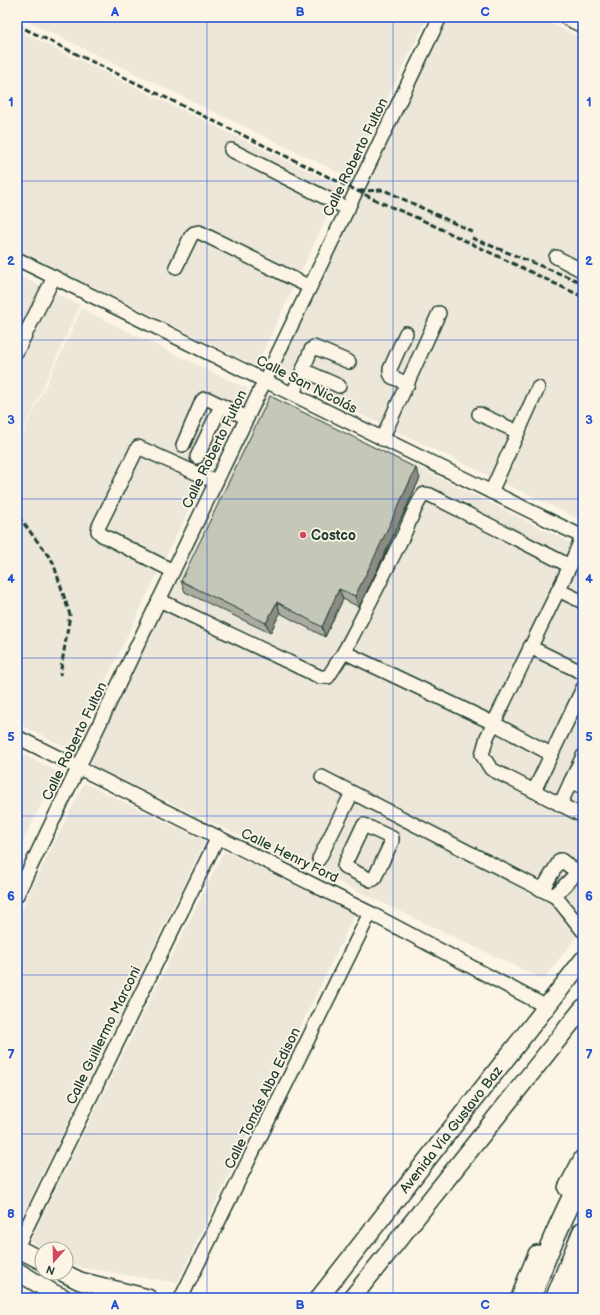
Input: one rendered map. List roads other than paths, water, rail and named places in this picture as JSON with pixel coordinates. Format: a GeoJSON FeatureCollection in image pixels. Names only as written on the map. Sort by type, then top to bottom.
{"type":"FeatureCollection","features":[{"type":"Feature","properties":{"kind":"highway"},"geometry":{"type":"LineString","coordinates":[[531,1298],[542,1264],[583,1176]]}},
{"type":"Feature","properties":{"kind":"highway"},"geometry":{"type":"LineString","coordinates":[[556,1298],[583,1232]]}},
{"type":"Feature","properties":{"kind":"highway"},"geometry":{"type":"LineString","coordinates":[[574,1298],[583,1277]]}},
{"type":"Feature","properties":{"kind":"main road"},"geometry":{"type":"LineString","coordinates":[[568,17],[583,24]]}},
{"type":"Feature","properties":{"kind":"main road","name":"Avenida Via Gustavo Baz"},"geometry":{"type":"LineString","coordinates":[[319,1298],[583,960]]}},
{"type":"Feature","properties":{"kind":"main road","name":"Avenida Via Gustavo Baz"},"geometry":{"type":"LineString","coordinates":[[352,1298],[583,1008]]}},
{"type":"Feature","properties":{"kind":"main road"},"geometry":{"type":"LineString","coordinates":[[520,1298],[526,1281],[566,1191],[583,1158]]}},
{"type":"Feature","properties":{"kind":"main road"},"geometry":{"type":"LineString","coordinates":[[17,1247],[34,1257]]}},
{"type":"Feature","properties":{"kind":"main road"},"geometry":{"type":"LineString","coordinates":[[17,1271],[64,1298]]}},
{"type":"Feature","properties":{"kind":"main road"},"geometry":{"type":"LineString","coordinates":[[74,1278],[80,1281],[148,1298]]}},
{"type":"Feature","properties":{"kind":"street","name":"Calle Roberto Fulton"},"geometry":{"type":"LineString","coordinates":[[17,895],[440,17]]}},
{"type":"Feature","properties":{"kind":"street"},"geometry":{"type":"LineString","coordinates":[[231,150],[348,209]]}},
{"type":"Feature","properties":{"kind":"street"},"geometry":{"type":"LineString","coordinates":[[176,267],[190,236],[199,232],[310,287]]}},
{"type":"Feature","properties":{"kind":"street"},"geometry":{"type":"LineString","coordinates":[[556,257],[583,271]]}},
{"type":"Feature","properties":{"kind":"street","name":"Calle San Nicolás"},"geometry":{"type":"LineString","coordinates":[[17,259],[583,537]]}},
{"type":"Feature","properties":{"kind":"street"},"geometry":{"type":"LineString","coordinates":[[17,351],[54,276]]}},
{"type":"Feature","properties":{"kind":"street"},"geometry":{"type":"LineString","coordinates":[[382,439],[439,313]]}},
{"type":"Feature","properties":{"kind":"street"},"geometry":{"type":"LineString","coordinates":[[406,333],[390,369],[390,373],[392,377],[408,384]]}},
{"type":"Feature","properties":{"kind":"street"},"geometry":{"type":"LineString","coordinates":[[293,394],[311,350],[314,347],[349,362]]}},
{"type":"Feature","properties":{"kind":"street"},"geometry":{"type":"LineString","coordinates":[[303,370],[339,386]]}},
{"type":"Feature","properties":{"kind":"street"},"geometry":{"type":"LineString","coordinates":[[491,492],[538,388]]}},
{"type":"Feature","properties":{"kind":"street"},"geometry":{"type":"LineString","coordinates":[[183,446],[202,400],[204,399],[208,399],[247,418]]}},
{"type":"Feature","properties":{"kind":"street"},"geometry":{"type":"LineString","coordinates":[[197,457],[221,406]]}},
{"type":"Feature","properties":{"kind":"street"},"geometry":{"type":"LineString","coordinates":[[479,414],[518,432]]}},
{"type":"Feature","properties":{"kind":"street"},"geometry":{"type":"LineString","coordinates":[[173,571],[102,535],[98,531],[99,526],[138,447],[216,482]]}},
{"type":"Feature","properties":{"kind":"street"},"geometry":{"type":"LineString","coordinates":[[159,600],[320,678],[328,677],[344,652],[382,579],[420,498],[424,494],[430,495],[570,566]]}},
{"type":"Feature","properties":{"kind":"street"},"geometry":{"type":"LineString","coordinates":[[583,537],[487,736],[482,755],[491,769],[583,816]]}},
{"type":"Feature","properties":{"kind":"street"},"geometry":{"type":"LineString","coordinates":[[558,590],[583,602]]}},
{"type":"Feature","properties":{"kind":"street"},"geometry":{"type":"LineString","coordinates":[[530,647],[583,673]]}},
{"type":"Feature","properties":{"kind":"street"},"geometry":{"type":"LineString","coordinates":[[344,652],[494,723],[551,754]]}},
{"type":"Feature","properties":{"kind":"street"},"geometry":{"type":"LineString","coordinates":[[534,791],[583,688]]}},
{"type":"Feature","properties":{"kind":"street","name":"Calle Henry Ford"},"geometry":{"type":"LineString","coordinates":[[17,737],[370,913],[547,1006]]}},
{"type":"Feature","properties":{"kind":"street"},"geometry":{"type":"LineString","coordinates":[[560,805],[583,756]]}},
{"type":"Feature","properties":{"kind":"street"},"geometry":{"type":"LineString","coordinates":[[322,778],[554,896],[583,931]]}},
{"type":"Feature","properties":{"kind":"street"},"geometry":{"type":"LineString","coordinates":[[571,780],[583,787]]}},
{"type":"Feature","properties":{"kind":"street"},"geometry":{"type":"LineString","coordinates":[[319,859],[352,793]]}},
{"type":"Feature","properties":{"kind":"street"},"geometry":{"type":"LineString","coordinates":[[379,832],[388,811]]}},
{"type":"Feature","properties":{"kind":"street","name":"Calle Guillermo Marconi"},"geometry":{"type":"LineString","coordinates":[[17,1247],[218,837]]}},
{"type":"Feature","properties":{"kind":"street"},"geometry":{"type":"LineString","coordinates":[[542,890],[561,860],[576,871],[576,873],[554,896]]}},
{"type":"Feature","properties":{"kind":"street","name":"Calle Tomás Alba Edison"},"geometry":{"type":"LineString","coordinates":[[182,1298],[370,913]]}},
{"type":"Feature","properties":{"kind":"railway"},"geometry":{"type":"LineString","coordinates":[[17,25],[382,203],[420,219],[583,297]]}},
{"type":"Feature","properties":{"kind":"railway"},"geometry":{"type":"LineString","coordinates":[[359,191],[384,190],[473,232]]}},
{"type":"Feature","properties":{"kind":"railway"},"geometry":{"type":"LineString","coordinates":[[472,238],[583,283]]}},
{"type":"Feature","properties":{"kind":"railway"},"geometry":{"type":"LineString","coordinates":[[17,518],[22,521],[53,562],[70,615],[60,675]]}},
{"type":"Feature","properties":{"kind":"place","name":"Costco"},"geometry":{"type":"Point","coordinates":[303,535]}}]}
